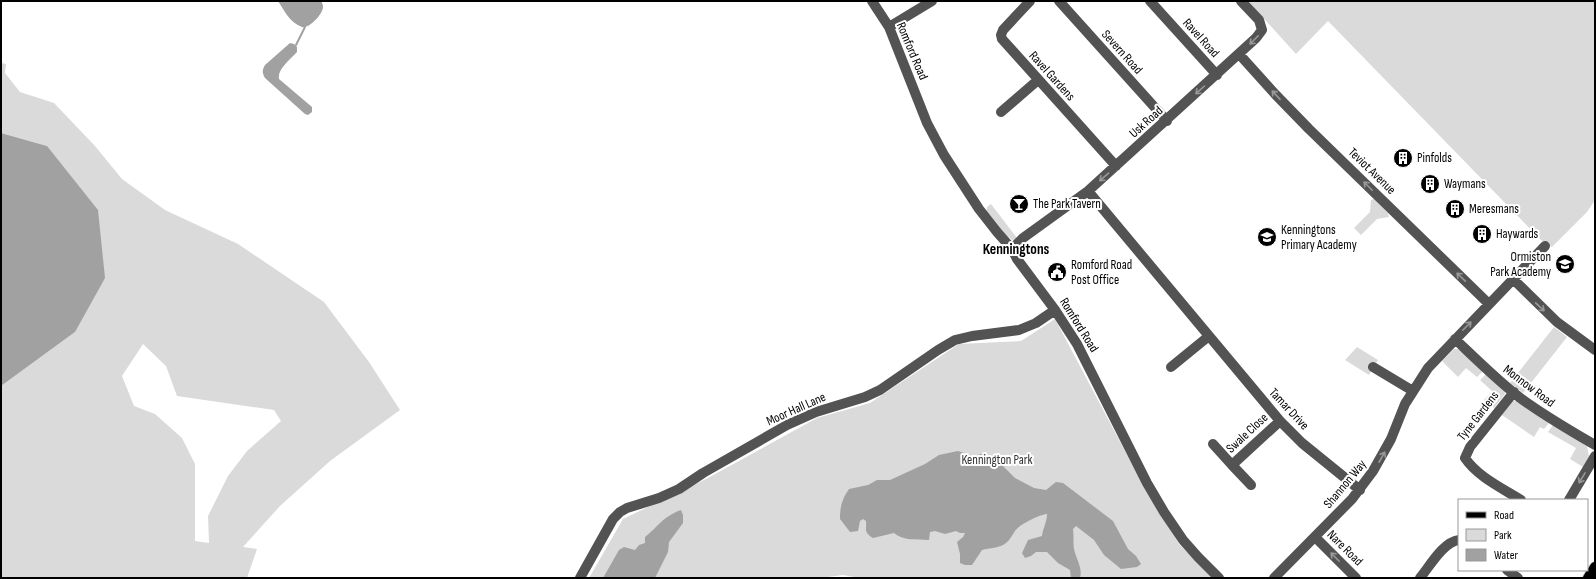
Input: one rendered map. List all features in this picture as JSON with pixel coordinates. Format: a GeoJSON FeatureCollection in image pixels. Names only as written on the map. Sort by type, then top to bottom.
{"type":"FeatureCollection","features":[{"type":"Feature","properties":{"kind":"main road"},"geometry":{"type":"LineString","coordinates":[[1588,578],[1595,568]]}},
{"type":"Feature","properties":{"kind":"street","name":"Romford Road"},"geometry":{"type":"LineString","coordinates":[[872,1],[889,27],[927,123],[944,155],[986,218],[1012,249],[1017,259],[1055,310],[1087,362],[1147,482],[1164,512],[1183,540],[1219,578]]}},
{"type":"Feature","properties":{"kind":"street"},"geometry":{"type":"LineString","coordinates":[[889,27],[932,1]]}},
{"type":"Feature","properties":{"kind":"street","name":"Ravel Gardens"},"geometry":{"type":"LineString","coordinates":[[1030,1],[1000,35],[1005,43],[1116,166]]}},
{"type":"Feature","properties":{"kind":"street","name":"Severn Road"},"geometry":{"type":"LineString","coordinates":[[1059,1],[1167,121]]}},
{"type":"Feature","properties":{"kind":"street","name":"Ravel Road"},"geometry":{"type":"LineString","coordinates":[[1150,1],[1217,75]]}},
{"type":"Feature","properties":{"kind":"street","name":"Usk Road"},"geometry":{"type":"LineString","coordinates":[[1012,249],[1023,238],[1088,190],[1116,166],[1167,121],[1256,38],[1262,30],[1259,20],[1241,1]]}},
{"type":"Feature","properties":{"kind":"street","name":"Teviot Avenue"},"geometry":{"type":"LineString","coordinates":[[1239,54],[1304,124],[1489,304]]}},
{"type":"Feature","properties":{"kind":"street"},"geometry":{"type":"LineString","coordinates":[[1001,112],[1038,80]]}},
{"type":"Feature","properties":{"kind":"street","name":"Tamar Drive"},"geometry":{"type":"LineString","coordinates":[[1088,190],[1280,421],[1302,442],[1360,490]]}},
{"type":"Feature","properties":{"kind":"street","name":"Shannon Way"},"geometry":{"type":"LineString","coordinates":[[1274,578],[1360,490],[1382,457],[1413,391],[1428,368],[1545,246]]}},
{"type":"Feature","properties":{"kind":"street"},"geometry":{"type":"LineString","coordinates":[[1513,279],[1552,318],[1595,350]]}},
{"type":"Feature","properties":{"kind":"street","name":"Moor Hall Lane"},"geometry":{"type":"LineString","coordinates":[[580,578],[613,519],[627,508],[659,498],[679,489],[703,473],[787,425],[816,412],[865,397],[880,390],[955,340],[972,336],[1019,330],[1036,323],[1055,310]]}},
{"type":"Feature","properties":{"kind":"street"},"geometry":{"type":"LineString","coordinates":[[1171,367],[1209,336]]}},
{"type":"Feature","properties":{"kind":"street","name":"Monnow Road"},"geometry":{"type":"LineString","coordinates":[[1455,339],[1488,370],[1536,409],[1595,445]]}},
{"type":"Feature","properties":{"kind":"street"},"geometry":{"type":"LineString","coordinates":[[1373,367],[1413,391]]}},
{"type":"Feature","properties":{"kind":"street","name":"Tyne Gardens"},"geometry":{"type":"LineString","coordinates":[[1514,392],[1470,447],[1465,458],[1481,474],[1519,499]]}},
{"type":"Feature","properties":{"kind":"street","name":"Swale Close"},"geometry":{"type":"LineString","coordinates":[[1232,465],[1280,421]]}},
{"type":"Feature","properties":{"kind":"street","name":"Swale Close"},"geometry":{"type":"LineString","coordinates":[[1213,444],[1251,485]]}},
{"type":"Feature","properties":{"kind":"street"},"geometry":{"type":"LineString","coordinates":[[1570,499],[1595,456]]}},
{"type":"Feature","properties":{"kind":"street","name":"Nare Road"},"geometry":{"type":"LineString","coordinates":[[1315,537],[1356,578]]}},
{"type":"Feature","properties":{"kind":"street"},"geometry":{"type":"LineString","coordinates":[[1420,578],[1443,548],[1449,543],[1458,540]]}},
{"type":"Feature","properties":{"kind":"street"},"geometry":{"type":"LineString","coordinates":[[1508,571],[1519,578]]}},
{"type":"Feature","properties":{"kind":"green space"},"geometry":{"type":"Polygon","coordinates":[[[1248,1],[1595,1],[1595,200],[1587,212],[1552,247],[1542,241],[1328,21],[1296,54],[1248,1]]]}},
{"type":"Feature","properties":{"kind":"green space"},"geometry":{"type":"Polygon","coordinates":[[[1,63],[6,64],[5,73],[20,92],[54,103],[95,146],[122,179],[165,210],[238,244],[324,302],[369,362],[400,410],[330,461],[280,506],[243,547],[257,549],[247,578],[1,578],[1,386],[75,332],[47,146],[1,133],[1,63]],[[143,344],[122,376],[134,406],[155,414],[182,438],[195,464],[195,541],[209,543],[208,516],[228,476],[247,451],[281,421],[274,410],[177,396],[166,366],[143,344]]]}},
{"type":"Feature","properties":{"kind":"green space"},"geometry":{"type":"Polygon","coordinates":[[[1374,199],[1388,213],[1389,217],[1377,219],[1361,235],[1354,228],[1370,212],[1371,200],[1374,199]]]}},
{"type":"Feature","properties":{"kind":"green space"},"geometry":{"type":"Polygon","coordinates":[[[991,204],[1017,238],[1015,242],[1002,232],[986,213],[987,207],[991,204]]]}},
{"type":"Feature","properties":{"kind":"green space","name":"Kennington Park"},"geometry":{"type":"Polygon","coordinates":[[[1055,319],[1143,485],[1179,544],[1213,578],[860,578],[843,575],[820,578],[589,578],[623,519],[706,479],[817,418],[870,403],[959,344],[1021,341],[1055,319]]]}},
{"type":"Feature","properties":{"kind":"green space"},"geometry":{"type":"Polygon","coordinates":[[[1554,327],[1567,337],[1523,393],[1510,383],[1554,327]]]}},
{"type":"Feature","properties":{"kind":"green space"},"geometry":{"type":"Polygon","coordinates":[[[1357,347],[1378,360],[1369,375],[1345,360],[1357,347]]]}},
{"type":"Feature","properties":{"kind":"green space"},"geometry":{"type":"Polygon","coordinates":[[[1454,349],[1462,349],[1483,371],[1477,377],[1466,368],[1458,377],[1442,361],[1454,349]]]}},
{"type":"Feature","properties":{"kind":"green space"},"geometry":{"type":"Polygon","coordinates":[[[1485,375],[1489,375],[1504,389],[1505,394],[1494,408],[1484,400],[1492,391],[1480,380],[1485,375]]]}},
{"type":"Feature","properties":{"kind":"green space"},"geometry":{"type":"Polygon","coordinates":[[[1513,401],[1520,401],[1549,423],[1544,429],[1540,427],[1534,437],[1502,415],[1513,401]]]}},
{"type":"Feature","properties":{"kind":"green space"},"geometry":{"type":"Polygon","coordinates":[[[1553,425],[1586,443],[1584,445],[1587,446],[1589,456],[1583,467],[1570,459],[1576,448],[1548,432],[1553,425]]]}},
{"type":"Feature","properties":{"kind":"water"},"geometry":{"type":"Polygon","coordinates":[[[278,1],[321,1],[323,7],[321,13],[312,23],[308,26],[302,27],[294,23],[278,1]]]}},
{"type":"Feature","properties":{"kind":"water"},"geometry":{"type":"Polygon","coordinates":[[[290,43],[297,47],[297,52],[282,68],[279,79],[312,107],[312,112],[308,115],[265,78],[263,73],[265,65],[290,43]]]}},
{"type":"Feature","properties":{"kind":"water"},"geometry":{"type":"Polygon","coordinates":[[[1,133],[47,146],[98,210],[105,278],[75,332],[1,386],[1,133]]]}},
{"type":"Feature","properties":{"kind":"water"},"geometry":{"type":"Polygon","coordinates":[[[958,451],[974,456],[981,454],[989,456],[1000,463],[1015,478],[1034,488],[1046,490],[1056,482],[1063,483],[1113,521],[1128,549],[1136,556],[1141,564],[1137,567],[1121,569],[1104,555],[1094,540],[1076,526],[1073,529],[1074,547],[1080,567],[1080,578],[1071,578],[1070,570],[1058,563],[1047,552],[1036,552],[1025,558],[1022,553],[1028,540],[1042,536],[1047,514],[1035,518],[1020,526],[1004,545],[982,550],[972,565],[960,563],[960,554],[957,542],[965,533],[956,531],[945,534],[935,531],[930,532],[929,540],[901,537],[894,533],[873,538],[866,531],[866,521],[863,519],[860,521],[858,531],[850,532],[840,519],[842,503],[849,489],[868,485],[877,480],[890,480],[925,464],[939,455],[958,451]]]}},
{"type":"Feature","properties":{"kind":"water"},"geometry":{"type":"Polygon","coordinates":[[[681,510],[683,515],[683,523],[669,542],[668,552],[655,578],[603,578],[619,550],[624,547],[635,550],[639,545],[645,543],[645,537],[661,522],[681,510]]]}},
{"type":"Feature","properties":{"kind":"waterway"},"geometry":{"type":"LineString","coordinates":[[296,45],[305,27]]}},
{"type":"Feature","properties":{"kind":"place","name":"Pinfolds"},"geometry":{"type":"Point","coordinates":[1403,158]}},
{"type":"Feature","properties":{"kind":"place","name":"Waymans"},"geometry":{"type":"Point","coordinates":[1430,184]}},
{"type":"Feature","properties":{"kind":"place","name":"The Park Tavern"},"geometry":{"type":"Point","coordinates":[1019,204]}},
{"type":"Feature","properties":{"kind":"place","name":"Meresmans"},"geometry":{"type":"Point","coordinates":[1455,209]}},
{"type":"Feature","properties":{"kind":"place","name":"Haywards"},"geometry":{"type":"Point","coordinates":[1482,234]}},
{"type":"Feature","properties":{"kind":"place","name":"Kenningtons Primary Academy"},"geometry":{"type":"Point","coordinates":[1267,237]}},
{"type":"Feature","properties":{"kind":"place","name":"Ormiston Park Academy"},"geometry":{"type":"Point","coordinates":[1565,264]}},
{"type":"Feature","properties":{"kind":"place","name":"Romford Road Post Office"},"geometry":{"type":"Point","coordinates":[1057,272]}},
{"type":"Feature","properties":{"kind":"district","name":"Kenningtons"},"geometry":{"type":"Point","coordinates":[1016,249]}}]}
